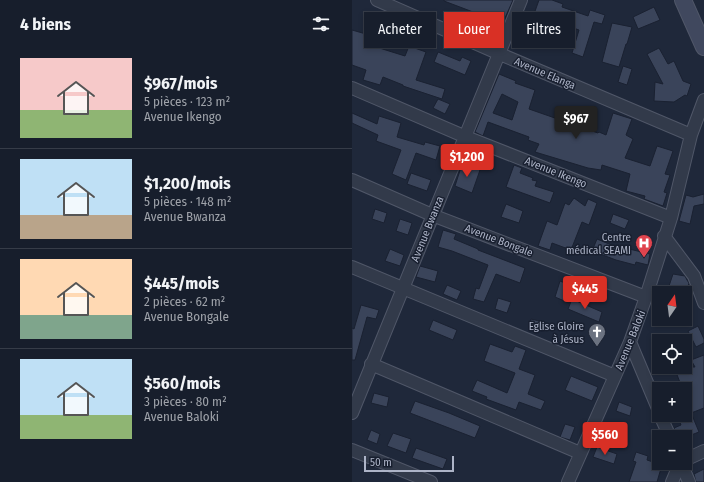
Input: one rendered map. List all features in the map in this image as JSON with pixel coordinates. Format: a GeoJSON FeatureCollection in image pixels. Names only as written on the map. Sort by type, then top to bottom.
{"type":"FeatureCollection","features":[{"type":"Feature","properties":{"kind":"street","name":"Avenue Elanga"},"geometry":{"type":"LineString","coordinates":[[377,0],[691,135]]}},
{"type":"Feature","properties":{"kind":"street","name":"Avenue Bwanza"},"geometry":{"type":"LineString","coordinates":[[352,413],[521,0]]}},
{"type":"Feature","properties":{"kind":"street"},"geometry":{"type":"LineString","coordinates":[[683,0],[704,47]]}},
{"type":"Feature","properties":{"kind":"street","name":"Avenue Ikengo"},"geometry":{"type":"LineString","coordinates":[[352,88],[466,136],[671,218]]}},
{"type":"Feature","properties":{"kind":"street","name":"Avenue Baloki"},"geometry":{"type":"LineString","coordinates":[[568,482],[630,342],[671,218],[691,135],[704,100]]}},
{"type":"Feature","properties":{"kind":"street","name":"Avenue Bongale"},"geometry":{"type":"LineString","coordinates":[[352,180],[432,215],[646,297]]}},
{"type":"Feature","properties":{"kind":"street"},"geometry":{"type":"LineString","coordinates":[[664,236],[694,276],[704,303]]}},
{"type":"Feature","properties":{"kind":"street"},"geometry":{"type":"LineString","coordinates":[[352,267],[615,376]]}},
{"type":"Feature","properties":{"kind":"street"},"geometry":{"type":"LineString","coordinates":[[630,342],[652,394]]}},
{"type":"Feature","properties":{"kind":"street"},"geometry":{"type":"LineString","coordinates":[[371,364],[580,453]]}},
{"type":"Feature","properties":{"kind":"street"},"geometry":{"type":"LineString","coordinates":[[352,450],[431,482]]}},
{"type":"Feature","properties":{"kind":"street"},"geometry":{"type":"LineString","coordinates":[[692,457],[704,451]]}},
{"type":"Feature","properties":{"kind":"street"},"geometry":{"type":"LineString","coordinates":[[672,482],[677,470]]}},
{"type":"Feature","properties":{"kind":"street"},"geometry":{"type":"LineString","coordinates":[[683,470],[689,482]]}},
{"type":"Feature","properties":{"kind":"building"},"geometry":{"type":"Polygon","coordinates":[[[513,0],[504,20],[504,12],[473,12],[444,1],[513,0]]]}},
{"type":"Feature","properties":{"kind":"building"},"geometry":{"type":"Polygon","coordinates":[[[539,0],[552,0],[563,4],[562,7],[588,16],[590,10],[605,15],[602,24],[594,22],[583,57],[572,53],[574,48],[575,48],[579,30],[575,29],[575,12],[535,12],[539,0]]]}},
{"type":"Feature","properties":{"kind":"building"},"geometry":{"type":"Polygon","coordinates":[[[654,7],[660,20],[638,29],[633,17],[654,7]]]}},
{"type":"Feature","properties":{"kind":"building"},"geometry":{"type":"Polygon","coordinates":[[[612,23],[632,27],[619,67],[602,62],[612,23]]]}},
{"type":"Feature","properties":{"kind":"building"},"geometry":{"type":"Polygon","coordinates":[[[352,30],[364,33],[364,48],[379,48],[405,56],[408,48],[415,48],[426,52],[416,80],[445,89],[442,99],[403,86],[383,77],[380,85],[363,80],[366,70],[352,65],[352,30]]]}},
{"type":"Feature","properties":{"kind":"building"},"geometry":{"type":"Polygon","coordinates":[[[659,48],[668,64],[674,61],[683,81],[691,84],[687,96],[685,95],[674,102],[654,101],[655,82],[663,84],[647,54],[659,48]]]}},
{"type":"Feature","properties":{"kind":"building"},"geometry":{"type":"Polygon","coordinates":[[[438,52],[460,61],[462,57],[471,61],[465,75],[434,62],[438,52]]]}},
{"type":"Feature","properties":{"kind":"building"},"geometry":{"type":"Polygon","coordinates":[[[623,66],[632,69],[627,85],[618,82],[623,66]]]}},
{"type":"Feature","properties":{"kind":"building"},"geometry":{"type":"Polygon","coordinates":[[[499,74],[516,81],[515,83],[535,90],[529,109],[598,133],[599,132],[606,135],[613,113],[632,119],[626,135],[633,139],[625,158],[650,166],[657,146],[673,151],[665,174],[670,175],[664,192],[667,193],[663,206],[644,199],[645,196],[626,191],[630,174],[602,165],[601,170],[588,168],[535,152],[539,144],[528,140],[529,137],[488,122],[483,136],[475,132],[499,74]],[[502,94],[493,113],[512,120],[518,102],[502,94]]]}},
{"type":"Feature","properties":{"kind":"building"},"geometry":{"type":"Polygon","coordinates":[[[438,99],[450,104],[445,114],[433,108],[438,99]]]}},
{"type":"Feature","properties":{"kind":"building"},"geometry":{"type":"Polygon","coordinates":[[[352,113],[377,124],[379,116],[401,123],[397,137],[424,145],[425,142],[440,146],[436,160],[416,153],[406,180],[392,174],[401,150],[376,141],[378,135],[352,123],[352,113]]]}},
{"type":"Feature","properties":{"kind":"building"},"geometry":{"type":"Polygon","coordinates":[[[462,164],[480,170],[472,193],[455,186],[462,164]]]}},
{"type":"Feature","properties":{"kind":"building"},"geometry":{"type":"Polygon","coordinates":[[[514,165],[522,168],[520,173],[533,178],[532,180],[537,181],[535,186],[554,192],[550,203],[506,187],[514,165]]]}},
{"type":"Feature","properties":{"kind":"building"},"geometry":{"type":"Polygon","coordinates":[[[411,173],[431,180],[427,191],[407,184],[411,173]]]}},
{"type":"Feature","properties":{"kind":"building"},"geometry":{"type":"Polygon","coordinates":[[[704,194],[704,204],[694,206],[690,224],[679,221],[686,195],[693,197],[704,194]]]}},
{"type":"Feature","properties":{"kind":"building"},"geometry":{"type":"Polygon","coordinates":[[[574,198],[585,206],[588,199],[597,203],[589,225],[582,222],[571,250],[552,243],[550,250],[538,246],[547,221],[557,225],[565,203],[569,205],[574,198]]]}},
{"type":"Feature","properties":{"kind":"building"},"geometry":{"type":"Polygon","coordinates":[[[506,204],[523,211],[519,223],[501,217],[506,204]]]}},
{"type":"Feature","properties":{"kind":"building"},"geometry":{"type":"Polygon","coordinates":[[[375,209],[387,213],[384,223],[372,219],[375,209]]]}},
{"type":"Feature","properties":{"kind":"building"},"geometry":{"type":"Polygon","coordinates":[[[613,214],[629,220],[625,229],[610,223],[613,214]]]}},
{"type":"Feature","properties":{"kind":"building"},"geometry":{"type":"Polygon","coordinates":[[[400,219],[412,223],[408,235],[396,231],[400,219]]]}},
{"type":"Feature","properties":{"kind":"building"},"geometry":{"type":"Polygon","coordinates":[[[443,230],[456,234],[454,239],[525,268],[520,283],[496,274],[484,302],[473,299],[476,288],[479,289],[488,265],[438,247],[443,230]]]}},
{"type":"Feature","properties":{"kind":"building"},"geometry":{"type":"Polygon","coordinates":[[[597,239],[624,250],[625,248],[650,254],[648,265],[636,262],[635,265],[592,251],[597,239]]]}},
{"type":"Feature","properties":{"kind":"building"},"geometry":{"type":"Polygon","coordinates":[[[390,249],[404,255],[400,266],[385,261],[390,249]]]}},
{"type":"Feature","properties":{"kind":"building"},"geometry":{"type":"Polygon","coordinates":[[[420,266],[438,271],[435,282],[416,277],[420,266]]]}},
{"type":"Feature","properties":{"kind":"building"},"geometry":{"type":"Polygon","coordinates":[[[673,274],[685,276],[689,283],[688,286],[669,286],[673,274]]]}},
{"type":"Feature","properties":{"kind":"building"},"geometry":{"type":"Polygon","coordinates":[[[560,281],[570,285],[569,287],[574,288],[569,303],[555,297],[560,281]]]}},
{"type":"Feature","properties":{"kind":"building"},"geometry":{"type":"Polygon","coordinates":[[[447,285],[461,291],[457,300],[443,294],[447,285]]]}},
{"type":"Feature","properties":{"kind":"building"},"geometry":{"type":"Polygon","coordinates":[[[498,298],[511,302],[507,313],[495,309],[498,298]]]}},
{"type":"Feature","properties":{"kind":"building"},"geometry":{"type":"Polygon","coordinates":[[[572,299],[602,312],[599,322],[568,309],[572,299]]]}},
{"type":"Feature","properties":{"kind":"building"},"geometry":{"type":"Polygon","coordinates":[[[361,305],[379,310],[376,319],[367,317],[355,360],[352,360],[352,328],[354,329],[361,305]]]}},
{"type":"Feature","properties":{"kind":"building"},"geometry":{"type":"Polygon","coordinates":[[[531,319],[543,322],[540,331],[529,328],[531,319]]]}},
{"type":"Feature","properties":{"kind":"building"},"geometry":{"type":"Polygon","coordinates":[[[433,320],[457,330],[453,340],[429,330],[433,320]]]}},
{"type":"Feature","properties":{"kind":"building"},"geometry":{"type":"Polygon","coordinates":[[[698,326],[704,339],[704,343],[696,347],[692,339],[692,334],[690,334],[688,331],[698,326]]]}},
{"type":"Feature","properties":{"kind":"building"},"geometry":{"type":"Polygon","coordinates":[[[490,344],[512,352],[515,346],[526,350],[519,369],[535,375],[528,394],[545,401],[541,410],[519,402],[516,410],[486,399],[487,397],[472,391],[477,380],[507,393],[515,373],[484,361],[490,344]]]}},
{"type":"Feature","properties":{"kind":"building"},"geometry":{"type":"Polygon","coordinates":[[[704,355],[704,408],[692,413],[692,382],[680,382],[677,374],[692,374],[692,367],[695,367],[692,360],[704,355]]]}},
{"type":"Feature","properties":{"kind":"building"},"geometry":{"type":"Polygon","coordinates":[[[571,376],[598,387],[592,401],[565,390],[571,376]]]}},
{"type":"Feature","properties":{"kind":"building"},"geometry":{"type":"Polygon","coordinates":[[[374,393],[389,397],[387,407],[371,403],[374,393]]]}},
{"type":"Feature","properties":{"kind":"building"},"geometry":{"type":"Polygon","coordinates":[[[415,401],[480,426],[475,438],[410,413],[415,401]]]}},
{"type":"Feature","properties":{"kind":"building"},"geometry":{"type":"Polygon","coordinates":[[[619,402],[632,407],[630,416],[616,411],[619,402]]]}},
{"type":"Feature","properties":{"kind":"building"},"geometry":{"type":"Polygon","coordinates":[[[692,415],[699,432],[692,435],[692,430],[675,430],[674,428],[681,425],[680,422],[692,422],[692,415]]]}},
{"type":"Feature","properties":{"kind":"building"},"geometry":{"type":"Polygon","coordinates":[[[565,424],[575,427],[570,440],[560,437],[565,424]]]}},
{"type":"Feature","properties":{"kind":"building"},"geometry":{"type":"Polygon","coordinates":[[[371,430],[380,434],[377,444],[367,440],[371,430]]]}},
{"type":"Feature","properties":{"kind":"building"},"geometry":{"type":"Polygon","coordinates":[[[393,433],[411,439],[406,453],[387,446],[393,433]]]}},
{"type":"Feature","properties":{"kind":"building"},"geometry":{"type":"Polygon","coordinates":[[[597,447],[617,454],[614,464],[593,457],[597,447]]]}},
{"type":"Feature","properties":{"kind":"building"},"geometry":{"type":"Polygon","coordinates":[[[416,448],[447,459],[443,469],[412,458],[416,448]]]}},
{"type":"Feature","properties":{"kind":"building"},"geometry":{"type":"Polygon","coordinates":[[[636,452],[648,456],[647,460],[652,462],[652,470],[661,470],[657,482],[629,482],[636,462],[633,461],[636,452]]]}},
{"type":"Feature","properties":{"kind":"building"},"geometry":{"type":"Polygon","coordinates":[[[704,469],[704,482],[696,482],[694,474],[704,469]]]}},
{"type":"Feature","properties":{"kind":"place","name":"Centre médical SEAMI"},"geometry":{"type":"Point","coordinates":[644,258]}},
{"type":"Feature","properties":{"kind":"place","name":"Eglise Gloire à Jésus"},"geometry":{"type":"Point","coordinates":[597,347]}}]}
